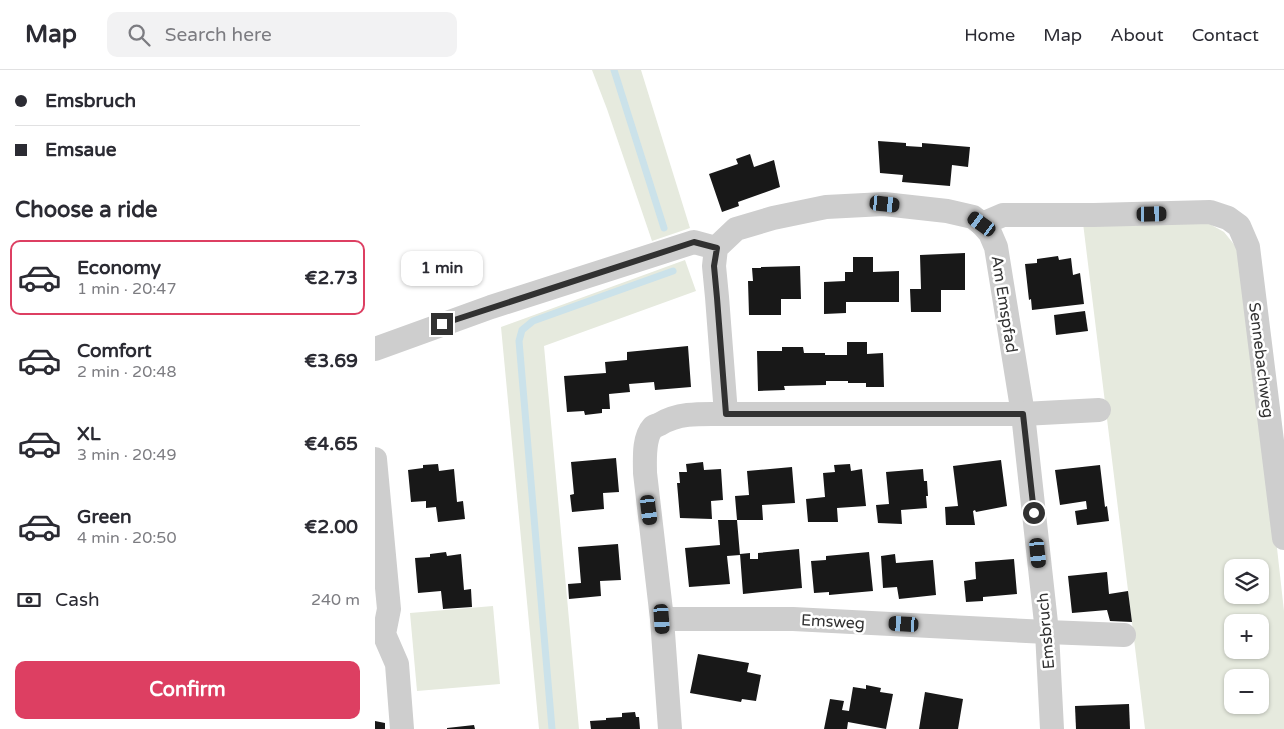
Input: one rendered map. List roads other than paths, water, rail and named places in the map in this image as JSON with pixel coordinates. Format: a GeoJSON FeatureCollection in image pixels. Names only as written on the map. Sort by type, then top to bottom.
{"type":"FeatureCollection","features":[{"type":"Feature","properties":{"kind":"street"},"geometry":{"type":"LineString","coordinates":[[726,414],[714,266],[717,248],[737,229],[773,218],[826,207],[885,204],[938,210],[973,217],[982,224]]}},
{"type":"Feature","properties":{"kind":"street","name":"Sennebachweg"},"geometry":{"type":"LineString","coordinates":[[982,224],[1003,215],[1209,212],[1228,218],[1239,226],[1248,247],[1284,538]]}},
{"type":"Feature","properties":{"kind":"street","name":"Am Emspfad"},"geometry":{"type":"LineString","coordinates":[[982,224],[990,233],[996,247],[1023,414]]}},
{"type":"Feature","properties":{"kind":"street"},"geometry":{"type":"LineString","coordinates":[[375,349],[491,308],[694,242],[717,248]]}},
{"type":"Feature","properties":{"kind":"street"},"geometry":{"type":"LineString","coordinates":[[670,729],[662,619],[645,474],[647,439],[653,428],[667,420],[683,415],[1023,414],[1099,410]]}},
{"type":"Feature","properties":{"kind":"street","name":"Emsbruch"},"geometry":{"type":"LineString","coordinates":[[1023,414],[1047,632],[1052,729]]}},
{"type":"Feature","properties":{"kind":"street"},"geometry":{"type":"LineString","coordinates":[[375,459],[389,609],[379,634],[397,664],[402,729]]}},
{"type":"Feature","properties":{"kind":"street","name":"Emsweg"},"geometry":{"type":"LineString","coordinates":[[662,619],[793,619],[1124,635]]}},
{"type":"Feature","properties":{"kind":"waterway"},"geometry":{"type":"LineString","coordinates":[[614,70],[664,228]]}},
{"type":"Feature","properties":{"kind":"waterway"},"geometry":{"type":"LineString","coordinates":[[552,729],[519,341],[522,330],[533,321],[673,271]]}}]}
